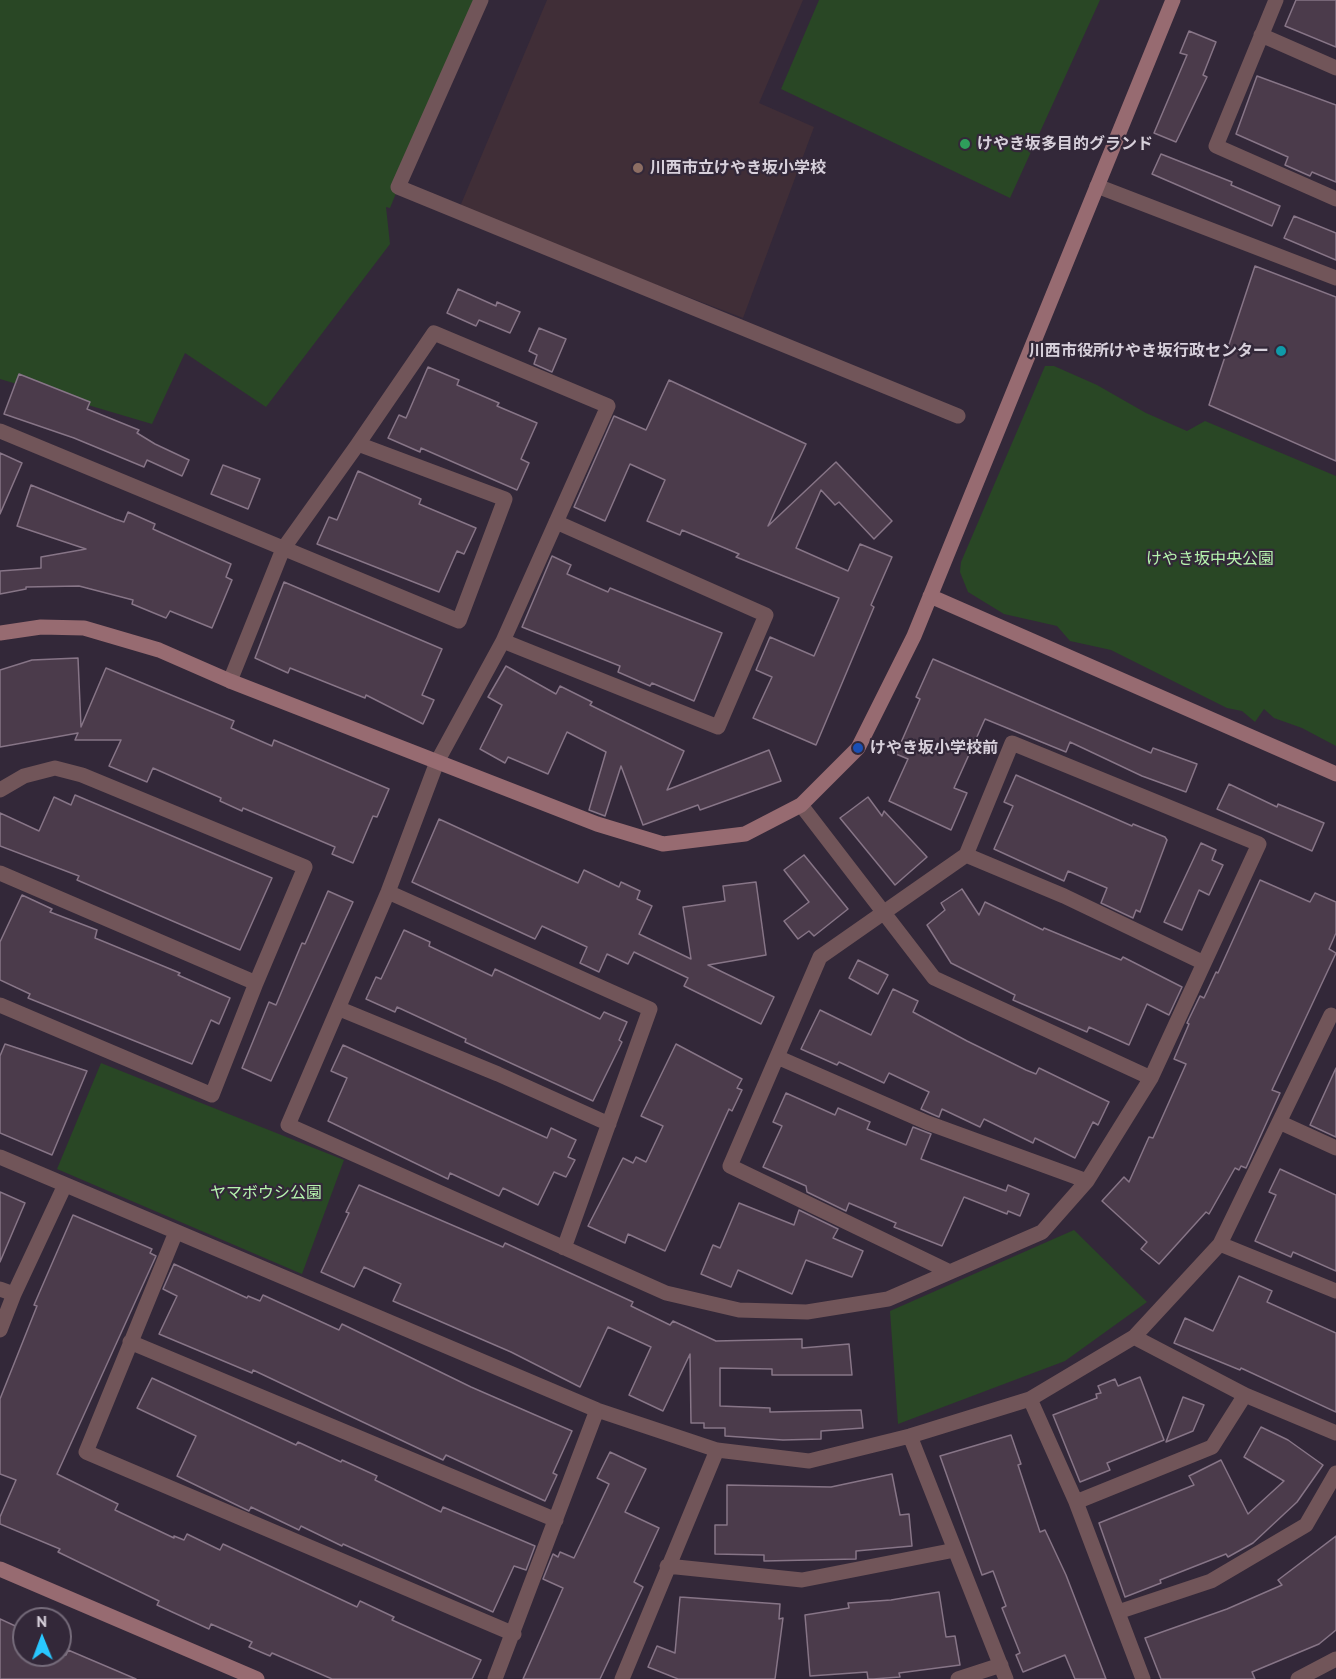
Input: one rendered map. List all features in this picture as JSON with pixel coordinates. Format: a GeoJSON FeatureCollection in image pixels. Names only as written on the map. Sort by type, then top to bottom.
{"type":"FeatureCollection","features":[{"type":"Feature","properties":{"kind":"street"},"geometry":{"type":"LineString","coordinates":[[482,0],[398,187],[958,416]]}},
{"type":"Feature","properties":{"kind":"street"},"geometry":{"type":"LineString","coordinates":[[0,633],[41,627],[84,628],[159,650],[230,681],[597,824],[663,844],[745,834],[801,805],[858,748],[914,636],[1173,0]]}},
{"type":"Feature","properties":{"kind":"street"},"geometry":{"type":"LineString","coordinates":[[1276,0],[1216,146],[1336,200]]}},
{"type":"Feature","properties":{"kind":"street"},"geometry":{"type":"LineString","coordinates":[[1261,35],[1336,68]]}},
{"type":"Feature","properties":{"kind":"street"},"geometry":{"type":"LineString","coordinates":[[1097,186],[1336,278]]}},
{"type":"Feature","properties":{"kind":"street"},"geometry":{"type":"LineString","coordinates":[[230,681],[283,549],[434,333],[608,406],[503,641],[437,762],[388,892],[340,1009],[288,1125],[666,1293],[739,1310],[807,1312],[888,1299],[1042,1232],[1087,1181],[1151,1078],[1259,844],[1012,743],[966,855],[820,957],[730,1166],[950,1272]]}},
{"type":"Feature","properties":{"kind":"street"},"geometry":{"type":"LineString","coordinates":[[0,430],[459,621],[505,498],[358,444]]}},
{"type":"Feature","properties":{"kind":"street"},"geometry":{"type":"LineString","coordinates":[[503,641],[718,727],[766,615],[556,522]]}},
{"type":"Feature","properties":{"kind":"street"},"geometry":{"type":"LineString","coordinates":[[930,596],[1336,774]]}},
{"type":"Feature","properties":{"kind":"street"},"geometry":{"type":"LineString","coordinates":[[0,790],[24,776],[55,768],[82,775],[305,867],[212,1095],[0,1005]]}},
{"type":"Feature","properties":{"kind":"street"},"geometry":{"type":"LineString","coordinates":[[801,805],[934,978],[1151,1078]]}},
{"type":"Feature","properties":{"kind":"street"},"geometry":{"type":"LineString","coordinates":[[966,855],[1064,896],[1204,963]]}},
{"type":"Feature","properties":{"kind":"street"},"geometry":{"type":"LineString","coordinates":[[0,873],[256,983]]}},
{"type":"Feature","properties":{"kind":"street"},"geometry":{"type":"LineString","coordinates":[[388,892],[650,1009],[564,1248]]}},
{"type":"Feature","properties":{"kind":"street"},"geometry":{"type":"LineString","coordinates":[[340,1009],[498,1074],[609,1124]]}},
{"type":"Feature","properties":{"kind":"street"},"geometry":{"type":"LineString","coordinates":[[0,1157],[597,1410],[717,1450],[809,1461],[910,1436],[1030,1399],[1134,1337],[1220,1244],[1334,1012]]}},
{"type":"Feature","properties":{"kind":"street"},"geometry":{"type":"LineString","coordinates":[[777,1057],[928,1123],[1087,1181]]}},
{"type":"Feature","properties":{"kind":"street"},"geometry":{"type":"LineString","coordinates":[[1279,1122],[1336,1148]]}},
{"type":"Feature","properties":{"kind":"street"},"geometry":{"type":"LineString","coordinates":[[0,1330],[7,1292],[65,1185]]}},
{"type":"Feature","properties":{"kind":"street"},"geometry":{"type":"LineString","coordinates":[[176,1232],[86,1452],[514,1634]]}},
{"type":"Feature","properties":{"kind":"street"},"geometry":{"type":"LineString","coordinates":[[1220,1244],[1336,1291]]}},
{"type":"Feature","properties":{"kind":"street"},"geometry":{"type":"LineString","coordinates":[[1134,1337],[1245,1395],[1336,1433]]}},
{"type":"Feature","properties":{"kind":"street"},"geometry":{"type":"LineString","coordinates":[[130,1342],[556,1520]]}},
{"type":"Feature","properties":{"kind":"street"},"geometry":{"type":"LineString","coordinates":[[1076,1502],[1212,1447],[1245,1395]]}},
{"type":"Feature","properties":{"kind":"street"},"geometry":{"type":"LineString","coordinates":[[1030,1399],[1076,1502],[1143,1679]]}},
{"type":"Feature","properties":{"kind":"street"},"geometry":{"type":"LineString","coordinates":[[495,1679],[514,1634],[597,1410]]}},
{"type":"Feature","properties":{"kind":"street"},"geometry":{"type":"LineString","coordinates":[[910,1436],[1004,1672],[958,1679]]}},
{"type":"Feature","properties":{"kind":"street"},"geometry":{"type":"LineString","coordinates":[[622,1679],[717,1450]]}},
{"type":"Feature","properties":{"kind":"street"},"geometry":{"type":"LineString","coordinates":[[1118,1612],[1211,1581],[1306,1525],[1336,1473]]}},
{"type":"Feature","properties":{"kind":"street"},"geometry":{"type":"LineString","coordinates":[[667,1566],[802,1580],[955,1550]]}},
{"type":"Feature","properties":{"kind":"street"},"geometry":{"type":"LineString","coordinates":[[0,1569],[257,1679]]}},
{"type":"Feature","properties":{"kind":"street"},"geometry":{"type":"LineString","coordinates":[[1298,1679],[1336,1659]]}},
{"type":"Feature","properties":{"kind":"shaded area","name":"川西市立けやき坂小学校"},"geometry":{"type":"Polygon","coordinates":[[[547,0],[803,0],[759,103],[814,127],[743,318],[459,209],[547,0]]]}},
{"type":"Feature","properties":{"kind":"green space"},"geometry":{"type":"Polygon","coordinates":[[[0,0],[475,0],[390,208],[386,207],[390,244],[266,407],[185,353],[152,424],[0,379],[0,0]]]}},
{"type":"Feature","properties":{"kind":"green space","name":"けやき坂多目的グランド"},"geometry":{"type":"Polygon","coordinates":[[[819,0],[1100,0],[1010,198],[781,89],[819,0]]]}},
{"type":"Feature","properties":{"kind":"green space","name":"けやき坂中央公園"},"geometry":{"type":"Polygon","coordinates":[[[1045,366],[1054,366],[1097,385],[1146,413],[1187,431],[1205,421],[1336,476],[1336,746],[1302,728],[1274,718],[1264,709],[1255,722],[1242,711],[1227,708],[1111,650],[1070,641],[1057,626],[1004,614],[968,592],[960,572],[961,562],[1045,366]]]}},
{"type":"Feature","properties":{"kind":"green space","name":"ヤマボウシ公園"},"geometry":{"type":"Polygon","coordinates":[[[101,1063],[344,1160],[302,1274],[57,1169],[101,1063]]]}},
{"type":"Feature","properties":{"kind":"green space"},"geometry":{"type":"Polygon","coordinates":[[[1074,1230],[1147,1302],[1065,1361],[898,1424],[890,1311],[1074,1230]]]}},
{"type":"Feature","properties":{"kind":"building"},"geometry":{"type":"Polygon","coordinates":[[[1296,0],[1336,0],[1336,47],[1285,26],[1296,0]]]}},
{"type":"Feature","properties":{"kind":"building"},"geometry":{"type":"Polygon","coordinates":[[[1189,31],[1216,42],[1203,75],[1207,77],[1176,142],[1154,133],[1187,55],[1180,53],[1189,31]]]}},
{"type":"Feature","properties":{"kind":"building"},"geometry":{"type":"Polygon","coordinates":[[[1257,76],[1336,105],[1336,182],[1312,172],[1310,176],[1285,165],[1288,157],[1236,134],[1257,76]]]}},
{"type":"Feature","properties":{"kind":"building"},"geometry":{"type":"Polygon","coordinates":[[[1161,154],[1232,182],[1231,185],[1280,206],[1272,226],[1152,174],[1161,154]]]}},
{"type":"Feature","properties":{"kind":"building"},"geometry":{"type":"Polygon","coordinates":[[[1294,216],[1336,233],[1336,260],[1284,238],[1294,216]]]}},
{"type":"Feature","properties":{"kind":"building","name":"川西市役所けやき坂行政センター"},"geometry":{"type":"Polygon","coordinates":[[[1255,266],[1336,297],[1336,461],[1209,405],[1255,266]]]}},
{"type":"Feature","properties":{"kind":"building"},"geometry":{"type":"Polygon","coordinates":[[[458,289],[496,306],[497,302],[520,312],[510,333],[479,320],[476,326],[447,313],[458,289]]]}},
{"type":"Feature","properties":{"kind":"building"},"geometry":{"type":"Polygon","coordinates":[[[539,328],[566,339],[552,372],[534,364],[537,355],[529,351],[539,328]]]}},
{"type":"Feature","properties":{"kind":"building"},"geometry":{"type":"Polygon","coordinates":[[[428,367],[459,380],[457,385],[499,403],[497,406],[537,423],[521,459],[529,463],[517,490],[421,448],[420,452],[388,438],[399,415],[406,418],[428,367]]]}},
{"type":"Feature","properties":{"kind":"building"},"geometry":{"type":"Polygon","coordinates":[[[19,374],[90,402],[87,409],[139,430],[137,433],[155,444],[189,460],[182,476],[147,460],[144,467],[74,438],[4,414],[19,374]]]}},
{"type":"Feature","properties":{"kind":"building"},"geometry":{"type":"Polygon","coordinates":[[[669,380],[806,444],[768,526],[836,462],[892,521],[874,539],[839,502],[835,505],[821,490],[796,548],[848,571],[860,544],[892,557],[871,605],[874,607],[816,745],[753,718],[772,677],[756,670],[770,637],[814,656],[839,598],[736,557],[739,554],[682,530],[680,535],[647,521],[665,480],[630,464],[605,521],[574,507],[614,416],[646,430],[669,380]]]}},
{"type":"Feature","properties":{"kind":"building"},"geometry":{"type":"Polygon","coordinates":[[[0,453],[22,463],[0,514],[0,453]]]}},
{"type":"Feature","properties":{"kind":"building"},"geometry":{"type":"Polygon","coordinates":[[[223,465],[260,479],[248,509],[211,494],[223,465]]]}},
{"type":"Feature","properties":{"kind":"building"},"geometry":{"type":"Polygon","coordinates":[[[358,471],[421,499],[419,504],[476,528],[464,554],[457,551],[439,592],[317,544],[329,517],[337,520],[358,471]]]}},
{"type":"Feature","properties":{"kind":"building"},"geometry":{"type":"Polygon","coordinates":[[[31,485],[124,522],[128,512],[155,524],[153,529],[231,564],[226,577],[232,580],[212,628],[170,611],[166,618],[132,604],[133,600],[79,586],[26,587],[26,589],[0,594],[0,571],[41,568],[41,557],[86,549],[17,526],[31,485]]]}},
{"type":"Feature","properties":{"kind":"building"},"geometry":{"type":"Polygon","coordinates":[[[552,556],[571,565],[567,574],[608,592],[610,588],[722,633],[694,701],[652,683],[650,686],[618,672],[620,666],[522,627],[552,556]]]}},
{"type":"Feature","properties":{"kind":"building"},"geometry":{"type":"Polygon","coordinates":[[[284,582],[442,649],[422,695],[434,700],[423,724],[366,695],[365,698],[290,668],[288,673],[255,658],[284,582]]]}},
{"type":"Feature","properties":{"kind":"building"},"geometry":{"type":"Polygon","coordinates":[[[78,658],[81,727],[106,668],[234,721],[231,728],[272,746],[274,740],[389,789],[377,817],[373,816],[353,863],[332,854],[335,847],[243,808],[242,811],[220,801],[221,798],[153,768],[147,782],[109,766],[121,740],[75,740],[78,733],[0,747],[0,670],[32,660],[78,658]]]}},
{"type":"Feature","properties":{"kind":"building"},"geometry":{"type":"Polygon","coordinates":[[[933,659],[1151,753],[1153,748],[1197,764],[1186,792],[1142,776],[1070,742],[1066,752],[985,719],[954,788],[967,793],[951,830],[889,801],[908,759],[896,754],[920,699],[916,697],[933,659]]]}},
{"type":"Feature","properties":{"kind":"building"},"geometry":{"type":"Polygon","coordinates":[[[506,666],[556,694],[560,686],[592,702],[590,705],[684,751],[667,790],[769,750],[781,781],[700,810],[698,805],[643,825],[621,766],[605,816],[589,810],[606,752],[567,732],[548,774],[508,757],[505,763],[480,749],[502,705],[488,697],[506,666]]]}},
{"type":"Feature","properties":{"kind":"building"},"geometry":{"type":"Polygon","coordinates":[[[1016,775],[1132,826],[1133,824],[1165,837],[1167,840],[1140,912],[1136,910],[1133,918],[1101,903],[1107,888],[1068,871],[1064,881],[994,849],[1013,806],[1004,802],[1016,775]]]}},
{"type":"Feature","properties":{"kind":"building"},"geometry":{"type":"Polygon","coordinates":[[[1229,784],[1277,807],[1278,804],[1324,823],[1312,851],[1217,809],[1229,784]]]}},
{"type":"Feature","properties":{"kind":"building"},"geometry":{"type":"Polygon","coordinates":[[[75,795],[272,878],[240,950],[77,880],[79,876],[0,846],[0,813],[39,831],[54,797],[71,805],[75,795]]]}},
{"type":"Feature","properties":{"kind":"building"},"geometry":{"type":"Polygon","coordinates":[[[868,797],[882,816],[884,811],[927,857],[895,885],[840,818],[868,797]]]}},
{"type":"Feature","properties":{"kind":"building"},"geometry":{"type":"Polygon","coordinates":[[[439,819],[578,883],[584,870],[619,887],[621,882],[640,891],[637,899],[652,906],[639,934],[691,959],[683,907],[725,901],[723,886],[756,882],[766,955],[708,965],[774,997],[761,1024],[684,986],[688,978],[634,952],[628,964],[607,954],[599,972],[580,963],[587,947],[542,926],[535,939],[412,882],[439,819]]]}},
{"type":"Feature","properties":{"kind":"building"},"geometry":{"type":"Polygon","coordinates":[[[1201,843],[1216,850],[1212,860],[1223,865],[1209,895],[1199,890],[1182,930],[1164,922],[1201,843]]]}},
{"type":"Feature","properties":{"kind":"building"},"geometry":{"type":"Polygon","coordinates":[[[804,855],[848,909],[814,936],[809,931],[798,939],[784,921],[809,902],[784,870],[804,855]]]}},
{"type":"Feature","properties":{"kind":"building"},"geometry":{"type":"Polygon","coordinates":[[[1260,880],[1310,902],[1315,893],[1336,902],[1336,933],[1329,949],[1336,953],[1272,1090],[1280,1093],[1246,1168],[1241,1166],[1239,1170],[1235,1168],[1209,1214],[1206,1212],[1159,1264],[1141,1249],[1147,1242],[1102,1201],[1124,1177],[1129,1182],[1149,1137],[1153,1138],[1186,1064],[1174,1059],[1189,1024],[1187,1023],[1200,996],[1204,998],[1216,972],[1218,973],[1260,880]]]}},
{"type":"Feature","properties":{"kind":"building"},"geometry":{"type":"Polygon","coordinates":[[[962,889],[979,915],[985,902],[1043,930],[1044,928],[1121,960],[1123,957],[1182,987],[1169,1015],[1147,1004],[1129,1045],[1089,1027],[1087,1032],[1013,1000],[1015,995],[951,963],[927,925],[945,910],[941,903],[962,889]]]}},
{"type":"Feature","properties":{"kind":"building"},"geometry":{"type":"Polygon","coordinates":[[[328,891],[353,902],[271,1081],[242,1068],[269,1002],[276,1005],[302,943],[305,944],[328,891]]]}},
{"type":"Feature","properties":{"kind":"building"},"geometry":{"type":"Polygon","coordinates":[[[22,895],[52,909],[50,912],[97,930],[95,938],[180,973],[178,975],[230,998],[219,1024],[211,1020],[192,1064],[28,998],[30,994],[0,980],[0,942],[22,895]]]}},
{"type":"Feature","properties":{"kind":"building"},"geometry":{"type":"Polygon","coordinates":[[[404,930],[430,942],[429,946],[492,976],[495,969],[600,1019],[604,1012],[627,1022],[619,1040],[622,1042],[593,1101],[465,1042],[466,1039],[397,1007],[395,1012],[366,999],[376,977],[381,979],[404,930]]]}},
{"type":"Feature","properties":{"kind":"building"},"geometry":{"type":"Polygon","coordinates":[[[858,960],[888,975],[878,994],[849,978],[858,960]]]}},
{"type":"Feature","properties":{"kind":"building"},"geometry":{"type":"Polygon","coordinates":[[[893,989],[918,1001],[913,1012],[967,1041],[1036,1074],[1039,1068],[1109,1102],[1098,1125],[1093,1122],[1075,1158],[1035,1138],[1033,1143],[984,1119],[980,1127],[942,1109],[939,1117],[921,1109],[929,1092],[889,1073],[884,1083],[839,1062],[837,1065],[801,1049],[820,1010],[871,1035],[893,989]]]}},
{"type":"Feature","properties":{"kind":"building"},"geometry":{"type":"Polygon","coordinates":[[[5,1044],[87,1071],[52,1155],[0,1133],[0,1056],[5,1044]]]}},
{"type":"Feature","properties":{"kind":"building"},"geometry":{"type":"Polygon","coordinates":[[[676,1044],[742,1079],[737,1088],[742,1090],[732,1111],[729,1109],[665,1251],[628,1234],[625,1243],[588,1226],[623,1158],[633,1163],[636,1157],[646,1162],[663,1126],[641,1116],[676,1044]]]}},
{"type":"Feature","properties":{"kind":"building"},"geometry":{"type":"Polygon","coordinates":[[[343,1045],[547,1138],[551,1128],[576,1140],[568,1157],[575,1160],[566,1177],[554,1172],[538,1205],[503,1188],[499,1196],[450,1173],[448,1179],[328,1121],[347,1078],[331,1071],[343,1045]]]}},
{"type":"Feature","properties":{"kind":"building"},"geometry":{"type":"Polygon","coordinates":[[[1336,1068],[1336,1137],[1310,1125],[1336,1068]]]}},
{"type":"Feature","properties":{"kind":"building"},"geometry":{"type":"Polygon","coordinates":[[[786,1093],[835,1115],[838,1108],[870,1122],[867,1129],[906,1145],[913,1127],[931,1134],[921,1159],[1006,1191],[1008,1185],[1029,1194],[1020,1216],[1008,1211],[1007,1214],[964,1197],[942,1246],[894,1227],[896,1223],[849,1203],[846,1211],[807,1192],[806,1186],[763,1167],[782,1126],[773,1122],[786,1093]]]}},
{"type":"Feature","properties":{"kind":"building"},"geometry":{"type":"Polygon","coordinates":[[[1280,1169],[1336,1195],[1336,1271],[1293,1252],[1291,1257],[1255,1241],[1276,1195],[1269,1192],[1280,1169]]]}},
{"type":"Feature","properties":{"kind":"building"},"geometry":{"type":"Polygon","coordinates":[[[359,1185],[503,1247],[505,1243],[633,1302],[631,1306],[670,1325],[673,1321],[716,1341],[802,1339],[802,1348],[849,1344],[852,1375],[772,1375],[772,1369],[720,1368],[720,1406],[770,1408],[770,1412],[861,1410],[863,1428],[821,1431],[821,1439],[783,1440],[725,1436],[725,1428],[704,1428],[704,1423],[691,1423],[690,1354],[663,1411],[629,1395],[651,1347],[608,1327],[580,1387],[511,1352],[393,1301],[401,1284],[364,1267],[354,1287],[321,1272],[349,1213],[346,1212],[359,1185]]]}},
{"type":"Feature","properties":{"kind":"building"},"geometry":{"type":"Polygon","coordinates":[[[0,1192],[25,1203],[0,1262],[0,1192]]]}},
{"type":"Feature","properties":{"kind":"building"},"geometry":{"type":"Polygon","coordinates":[[[739,1203],[794,1225],[799,1210],[838,1229],[833,1238],[863,1251],[852,1277],[806,1260],[792,1294],[738,1270],[731,1287],[701,1274],[713,1245],[720,1248],[739,1203]]]}},
{"type":"Feature","properties":{"kind":"building"},"geometry":{"type":"Polygon","coordinates":[[[73,1215],[152,1249],[150,1253],[156,1256],[57,1474],[118,1504],[115,1510],[174,1538],[174,1536],[184,1540],[187,1534],[220,1550],[223,1544],[357,1607],[360,1601],[394,1617],[392,1620],[481,1660],[472,1679],[332,1679],[272,1653],[270,1656],[249,1647],[252,1642],[211,1624],[209,1629],[157,1605],[159,1601],[58,1552],[60,1549],[0,1524],[0,1517],[16,1480],[0,1474],[0,1399],[37,1306],[34,1305],[73,1215]]]}},
{"type":"Feature","properties":{"kind":"building"},"geometry":{"type":"Polygon","coordinates":[[[174,1264],[247,1298],[248,1296],[260,1301],[263,1295],[339,1330],[342,1324],[471,1387],[572,1431],[553,1473],[557,1475],[545,1501],[446,1455],[443,1460],[253,1370],[252,1373],[159,1334],[177,1296],[163,1289],[174,1264]]]}},
{"type":"Feature","properties":{"kind":"building"},"geometry":{"type":"Polygon","coordinates":[[[1239,1276],[1272,1291],[1267,1302],[1336,1333],[1336,1412],[1241,1368],[1240,1370],[1174,1343],[1185,1318],[1213,1331],[1239,1276]]]}},
{"type":"Feature","properties":{"kind":"building"},"geometry":{"type":"Polygon","coordinates":[[[1140,1377],[1164,1440],[1107,1463],[1110,1470],[1080,1482],[1053,1415],[1097,1398],[1096,1394],[1101,1393],[1098,1386],[1115,1379],[1118,1386],[1140,1377]]]}},
{"type":"Feature","properties":{"kind":"building"},"geometry":{"type":"Polygon","coordinates":[[[152,1378],[296,1445],[298,1442],[377,1476],[375,1480],[441,1512],[443,1507],[535,1546],[526,1570],[514,1566],[493,1612],[301,1526],[299,1530],[251,1507],[249,1511],[177,1476],[196,1436],[137,1408],[152,1378]]]}},
{"type":"Feature","properties":{"kind":"building"},"geometry":{"type":"Polygon","coordinates":[[[1183,1397],[1204,1405],[1193,1431],[1166,1442],[1183,1397]]]}},
{"type":"Feature","properties":{"kind":"building"},"geometry":{"type":"Polygon","coordinates":[[[1261,1427],[1288,1440],[1323,1465],[1297,1502],[1253,1543],[1228,1557],[1226,1554],[1160,1580],[1161,1583],[1125,1597],[1099,1523],[1194,1485],[1189,1476],[1221,1460],[1248,1514],[1284,1481],[1244,1457],[1261,1427]]]}},
{"type":"Feature","properties":{"kind":"building"},"geometry":{"type":"Polygon","coordinates":[[[1011,1435],[1021,1464],[1018,1465],[1040,1532],[1045,1530],[1066,1575],[1106,1679],[1075,1679],[1065,1655],[1023,1672],[1016,1655],[1020,1653],[1002,1608],[1006,1606],[993,1571],[982,1575],[940,1456],[1011,1435]]]}},
{"type":"Feature","properties":{"kind":"building"},"geometry":{"type":"Polygon","coordinates":[[[610,1452],[646,1469],[625,1512],[659,1528],[634,1582],[643,1587],[600,1679],[523,1679],[563,1588],[543,1579],[553,1554],[558,1557],[560,1552],[574,1558],[609,1484],[597,1478],[610,1452]]]}},
{"type":"Feature","properties":{"kind":"building"},"geometry":{"type":"Polygon","coordinates":[[[892,1474],[900,1515],[909,1514],[912,1546],[856,1551],[856,1559],[764,1561],[764,1555],[715,1554],[715,1525],[727,1525],[727,1485],[831,1487],[892,1474]]]}},
{"type":"Feature","properties":{"kind":"building"},"geometry":{"type":"Polygon","coordinates":[[[1336,1536],[1336,1630],[1319,1644],[1252,1672],[1255,1679],[1161,1679],[1145,1638],[1227,1609],[1282,1585],[1278,1580],[1336,1536]]]}},
{"type":"Feature","properties":{"kind":"building"},"geometry":{"type":"Polygon","coordinates":[[[939,1592],[946,1637],[955,1636],[960,1665],[899,1673],[900,1677],[873,1679],[868,1679],[867,1672],[810,1676],[805,1615],[849,1608],[848,1603],[891,1600],[939,1592]]]}},
{"type":"Feature","properties":{"kind":"building"},"geometry":{"type":"Polygon","coordinates":[[[680,1597],[780,1604],[779,1619],[783,1618],[775,1679],[678,1679],[648,1667],[657,1646],[675,1653],[680,1597]]]}},
{"type":"Feature","properties":{"kind":"building"},"geometry":{"type":"Polygon","coordinates":[[[0,1619],[12,1624],[12,1667],[72,1667],[72,1652],[136,1679],[0,1679],[0,1619]]]}},
{"type":"Feature","properties":{"kind":"place","name":"けやき坂多目的グランド"},"geometry":{"type":"Point","coordinates":[965,144]}},
{"type":"Feature","properties":{"kind":"place","name":"川西市立けやき坂小学校"},"geometry":{"type":"Point","coordinates":[638,168]}},
{"type":"Feature","properties":{"kind":"place","name":"川西市役所けやき坂行政センター"},"geometry":{"type":"Point","coordinates":[1281,351]}},
{"type":"Feature","properties":{"kind":"place","name":"けやき坂小学校前"},"geometry":{"type":"Point","coordinates":[858,748]}}]}
